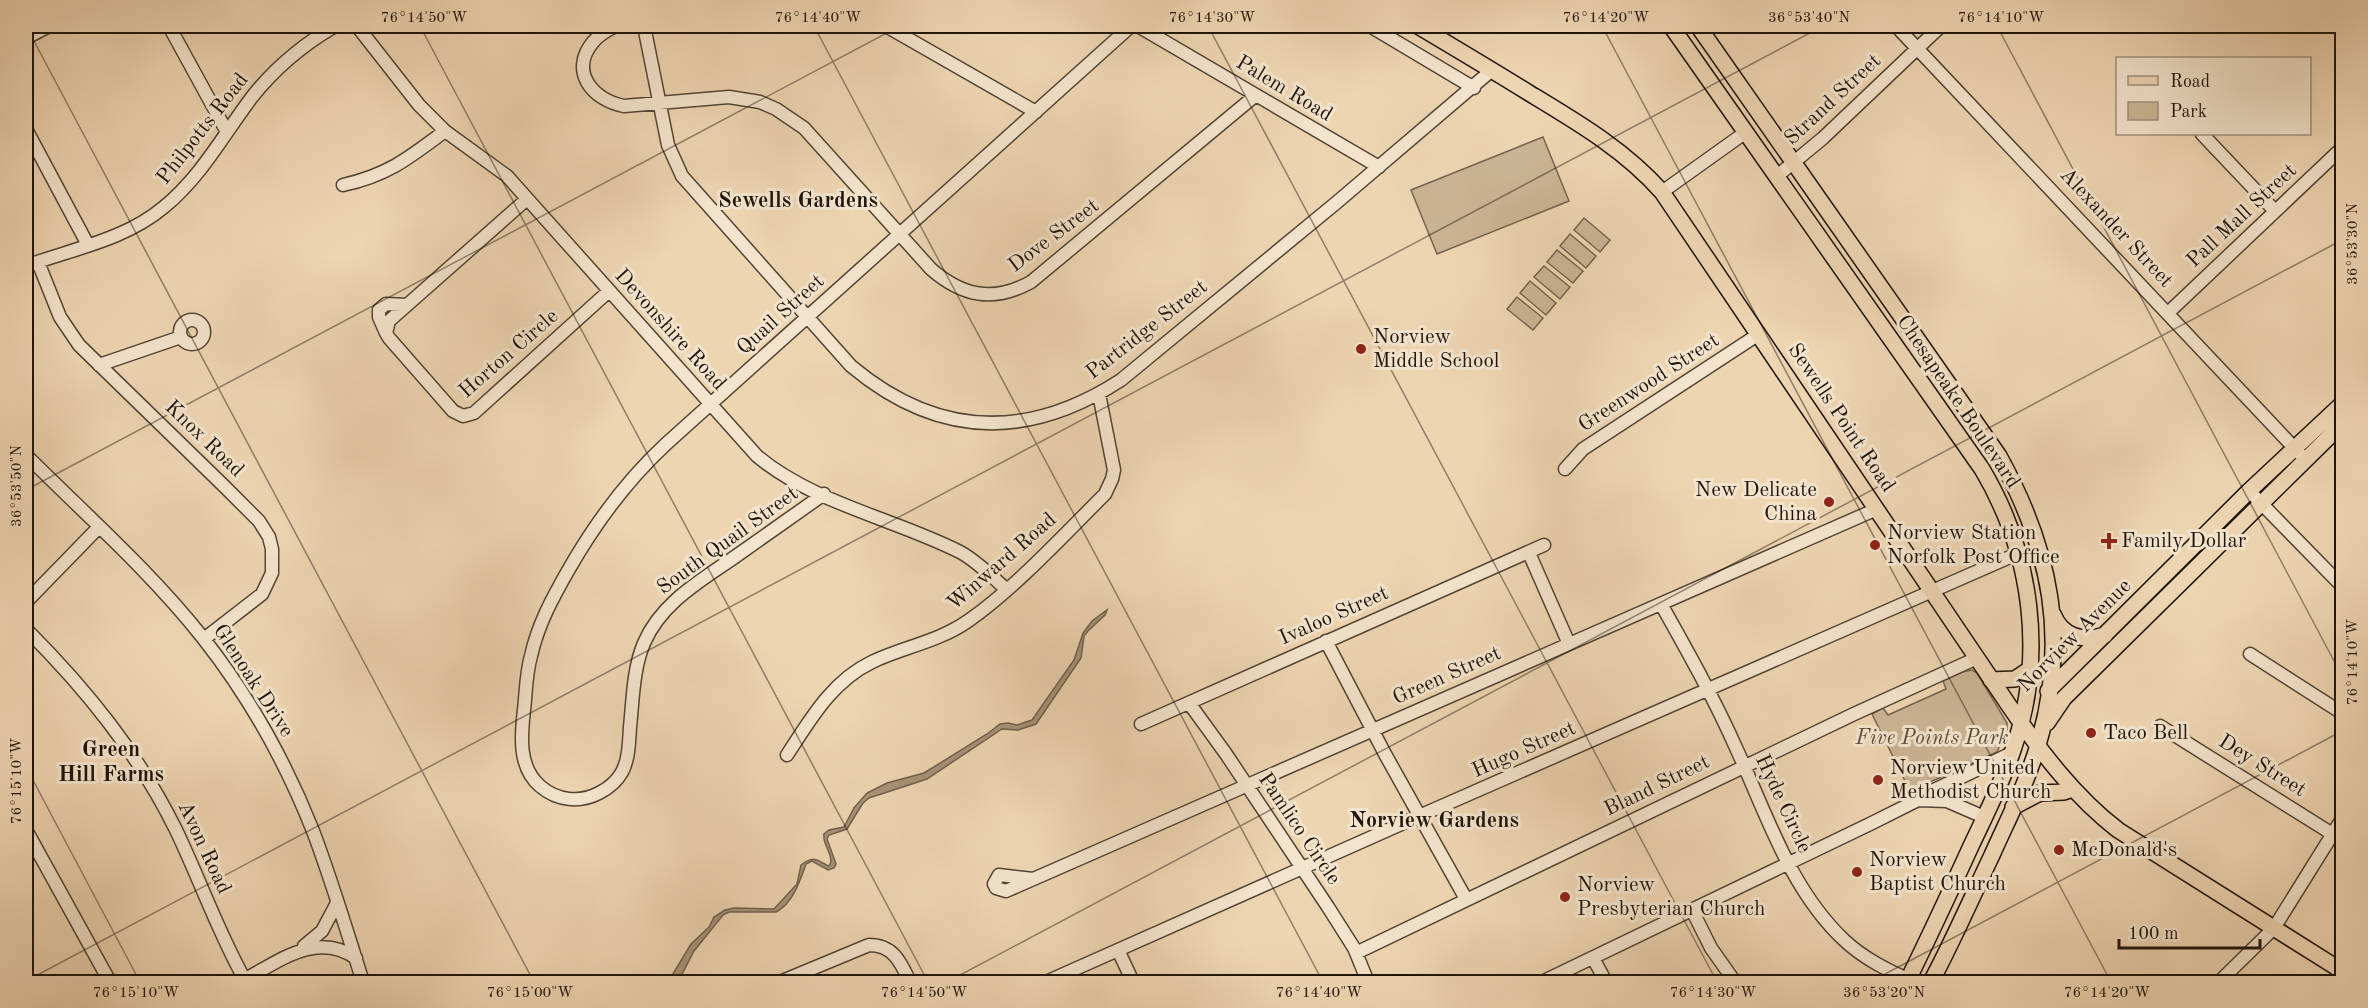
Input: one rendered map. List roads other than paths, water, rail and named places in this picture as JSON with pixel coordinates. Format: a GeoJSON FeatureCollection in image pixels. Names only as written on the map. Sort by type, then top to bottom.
{"type":"FeatureCollection","features":[{"type":"Feature","properties":{"kind":"main road","name":"Sewells Point Road"},"geometry":{"type":"LineString","coordinates":[[1418,26],[1606,142],[1637,166],[1662,192],[2021,724],[2073,789],[2099,816],[2343,971]]}},
{"type":"Feature","properties":{"kind":"main road","name":"Chesapeake Boulevard"},"geometry":{"type":"LineString","coordinates":[[1671,26],[1982,469],[2000,503],[2019,553],[2030,610],[2030,669],[2021,724],[2012,753],[1910,982]]}},
{"type":"Feature","properties":{"kind":"main road","name":"Chesapeake Boulevard"},"geometry":{"type":"LineString","coordinates":[[1698,26],[1999,456],[2015,484],[2037,536],[2049,586],[2053,640],[2050,689],[2038,746],[2013,807],[1931,982]]}},
{"type":"Feature","properties":{"kind":"main road","name":"Norview Avenue"},"geometry":{"type":"LineString","coordinates":[[2021,724],[2050,689],[2104,635],[2249,491],[2343,404]]}},
{"type":"Feature","properties":{"kind":"main road","name":"Norview Avenue"},"geometry":{"type":"LineString","coordinates":[[2038,746],[2054,710],[2064,698],[2343,424]]}},
{"type":"Feature","properties":{"kind":"main road"},"geometry":{"type":"LineString","coordinates":[[1982,469],[1999,456]]}},
{"type":"Feature","properties":{"kind":"main road"},"geometry":{"type":"LineString","coordinates":[[2052,612],[2057,623],[2069,634],[2088,639],[2104,635]]}},
{"type":"Feature","properties":{"kind":"main road"},"geometry":{"type":"LineString","coordinates":[[1991,680],[2015,679],[2030,669]]}},
{"type":"Feature","properties":{"kind":"main road"},"geometry":{"type":"LineString","coordinates":[[2013,807],[2040,793],[2064,792],[2073,789]]}},
{"type":"Feature","properties":{"kind":"street"},"geometry":{"type":"LineString","coordinates":[[26,38],[49,26]]}},
{"type":"Feature","properties":{"kind":"street"},"geometry":{"type":"LineString","coordinates":[[169,26],[227,132]]}},
{"type":"Feature","properties":{"kind":"street","name":"Philpotts Road"},"geometry":{"type":"LineString","coordinates":[[26,266],[135,227],[164,208],[195,176],[270,76],[298,51],[335,26]]}},
{"type":"Feature","properties":{"kind":"street","name":"Devonshire Road"},"geometry":{"type":"LineString","coordinates":[[357,26],[419,105],[445,131],[495,166],[527,199],[757,456],[770,466],[824,494],[960,552],[1006,589]]}},
{"type":"Feature","properties":{"kind":"street","name":"Dove Street"},"geometry":{"type":"LineString","coordinates":[[616,26],[602,34],[587,51],[583,68],[590,89],[597,95],[614,104],[624,106],[729,97],[760,102],[776,109],[804,128],[931,269],[954,286],[977,294],[990,295],[1020,289],[1031,282],[1256,95]]}},
{"type":"Feature","properties":{"kind":"street","name":"Partridge Street"},"geometry":{"type":"LineString","coordinates":[[644,26],[668,145],[682,176],[851,366],[871,382],[911,406],[974,423],[1017,422],[1060,412],[1099,394],[1137,368],[1474,88],[1492,70]]}},
{"type":"Feature","properties":{"kind":"street"},"geometry":{"type":"LineString","coordinates":[[886,26],[1036,112]]}},
{"type":"Feature","properties":{"kind":"street","name":"Quail Street"},"geometry":{"type":"LineString","coordinates":[[527,682],[530,658],[544,614],[589,533],[611,502],[644,465],[1131,26]]}},
{"type":"Feature","properties":{"kind":"street","name":"Palem Road"},"geometry":{"type":"LineString","coordinates":[[1138,26],[1379,167]]}},
{"type":"Feature","properties":{"kind":"street"},"geometry":{"type":"LineString","coordinates":[[1370,26],[1474,88]]}},
{"type":"Feature","properties":{"kind":"street","name":"Alexander Street"},"geometry":{"type":"LineString","coordinates":[[1896,26],[2169,312],[2305,460]]}},
{"type":"Feature","properties":{"kind":"street","name":"Strand Street"},"geometry":{"type":"LineString","coordinates":[[1777,176],[1823,138],[1941,26]]}},
{"type":"Feature","properties":{"kind":"street"},"geometry":{"type":"LineString","coordinates":[[26,129],[88,245]]}},
{"type":"Feature","properties":{"kind":"street"},"geometry":{"type":"LineString","coordinates":[[344,185],[390,170],[445,131]]}},
{"type":"Feature","properties":{"kind":"street"},"geometry":{"type":"LineString","coordinates":[[1662,192],[1746,132]]}},
{"type":"Feature","properties":{"kind":"street"},"geometry":{"type":"LineString","coordinates":[[2203,135],[2275,212]]}},
{"type":"Feature","properties":{"kind":"street","name":"Pall Mall Street"},"geometry":{"type":"LineString","coordinates":[[2169,312],[2343,148]]}},
{"type":"Feature","properties":{"kind":"street","name":"Horton Circle"},"geometry":{"type":"LineString","coordinates":[[527,199],[407,305],[386,304],[379,310],[379,317],[386,333],[453,411],[468,416],[474,413],[609,291]]}},
{"type":"Feature","properties":{"kind":"street","name":"Knox Road"},"geometry":{"type":"LineString","coordinates":[[38,262],[55,308],[66,329],[99,365],[259,521],[269,537],[272,549],[272,573],[261,594],[204,639]]}},
{"type":"Feature","properties":{"kind":"street","name":"Greenwood Street"},"geometry":{"type":"LineString","coordinates":[[1565,469],[1583,449],[1759,334]]}},
{"type":"Feature","properties":{"kind":"street"},"geometry":{"type":"LineString","coordinates":[[99,365],[180,337]]}},
{"type":"Feature","properties":{"kind":"street","name":"Winward Road"},"geometry":{"type":"LineString","coordinates":[[787,755],[821,705],[848,677],[873,661],[950,632],[986,608],[1108,490],[1114,470],[1099,394]]}},
{"type":"Feature","properties":{"kind":"street","name":"Glenoak Drive"},"geometry":{"type":"LineString","coordinates":[[26,455],[149,575],[204,639],[237,687],[273,747],[312,829],[363,982]]}},
{"type":"Feature","properties":{"kind":"street"},"geometry":{"type":"LineString","coordinates":[[2249,491],[2343,586]]}},
{"type":"Feature","properties":{"kind":"street","name":"South Quail Street"},"geometry":{"type":"LineString","coordinates":[[527,682],[522,747],[525,764],[534,780],[551,794],[572,799],[592,796],[609,788],[625,763],[635,677],[640,655],[650,632],[660,617],[681,594],[824,494]]}},
{"type":"Feature","properties":{"kind":"street","name":"Green Street"},"geometry":{"type":"LineString","coordinates":[[1033,879],[1877,509]]}},
{"type":"Feature","properties":{"kind":"street"},"geometry":{"type":"LineString","coordinates":[[26,602],[99,527]]}},
{"type":"Feature","properties":{"kind":"street","name":"Ivaloo Street"},"geometry":{"type":"LineString","coordinates":[[1141,724],[1544,545]]}},
{"type":"Feature","properties":{"kind":"street"},"geometry":{"type":"LineString","coordinates":[[1529,553],[1569,644]]}},
{"type":"Feature","properties":{"kind":"street","name":"Hugo Street"},"geometry":{"type":"LineString","coordinates":[[1046,982],[2019,553]]}},
{"type":"Feature","properties":{"kind":"street","name":"Hyde Circle"},"geometry":{"type":"LineString","coordinates":[[1661,604],[1709,690],[1789,864],[1810,901],[1845,941],[1879,966],[1910,982]]}},
{"type":"Feature","properties":{"kind":"street","name":"Avon Road"},"geometry":{"type":"LineString","coordinates":[[26,629],[91,699],[144,772],[175,830],[242,981]]}},
{"type":"Feature","properties":{"kind":"street"},"geometry":{"type":"LineString","coordinates":[[1326,641],[1372,730],[1466,899]]}},
{"type":"Feature","properties":{"kind":"street"},"geometry":{"type":"LineString","coordinates":[[2250,654],[2343,713]]}},
{"type":"Feature","properties":{"kind":"street","name":"Bland Street"},"geometry":{"type":"LineString","coordinates":[[1356,952],[1744,766],[1977,658]]}},
{"type":"Feature","properties":{"kind":"street","name":"Pamlico Circle"},"geometry":{"type":"LineString","coordinates":[[1189,703],[1303,869],[1356,952],[1368,982]]}},
{"type":"Feature","properties":{"kind":"street","name":"Dey Street"},"geometry":{"type":"LineString","coordinates":[[2160,726],[2338,837]]}},
{"type":"Feature","properties":{"kind":"street"},"geometry":{"type":"LineString","coordinates":[[1542,982],[1789,864],[1918,800],[1932,790],[2012,753]]}},
{"type":"Feature","properties":{"kind":"street"},"geometry":{"type":"LineString","coordinates":[[1918,800],[1947,801],[1984,817]]}},
{"type":"Feature","properties":{"kind":"street"},"geometry":{"type":"LineString","coordinates":[[2219,982],[2274,928],[2338,837],[2343,819]]}},
{"type":"Feature","properties":{"kind":"street"},"geometry":{"type":"LineString","coordinates":[[26,830],[110,982]]}},
{"type":"Feature","properties":{"kind":"street"},"geometry":{"type":"LineString","coordinates":[[242,981],[299,950],[322,931],[337,903]]}},
{"type":"Feature","properties":{"kind":"street"},"geometry":{"type":"LineString","coordinates":[[1692,910],[1711,948],[1735,982]]}},
{"type":"Feature","properties":{"kind":"street"},"geometry":{"type":"LineString","coordinates":[[780,982],[861,947],[876,945],[892,952],[902,963],[910,982]]}},
{"type":"Feature","properties":{"kind":"street"},"geometry":{"type":"LineString","coordinates":[[299,950],[321,946],[333,947],[356,958]]}},
{"type":"Feature","properties":{"kind":"street"},"geometry":{"type":"LineString","coordinates":[[1118,950],[1133,982]]}},
{"type":"Feature","properties":{"kind":"street"},"geometry":{"type":"LineString","coordinates":[[1593,958],[1606,982]]}},
{"type":"Feature","properties":{"kind":"place","name":"Norview Middle School"},"geometry":{"type":"Point","coordinates":[1361,349]}},
{"type":"Feature","properties":{"kind":"place","name":"New Delicate China"},"geometry":{"type":"Point","coordinates":[1829,502]}},
{"type":"Feature","properties":{"kind":"place","name":"Family Dollar"},"geometry":{"type":"Point","coordinates":[2109,541]}},
{"type":"Feature","properties":{"kind":"place","name":"Norview Station Norfolk Post Office"},"geometry":{"type":"Point","coordinates":[1875,545]}},
{"type":"Feature","properties":{"kind":"place","name":"Taco Bell"},"geometry":{"type":"Point","coordinates":[2091,733]}},
{"type":"Feature","properties":{"kind":"place","name":"Norview United Methodist Church"},"geometry":{"type":"Point","coordinates":[1878,780]}},
{"type":"Feature","properties":{"kind":"place","name":"McDonald's"},"geometry":{"type":"Point","coordinates":[2059,850]}},
{"type":"Feature","properties":{"kind":"place","name":"Norview Baptist Church"},"geometry":{"type":"Point","coordinates":[1857,872]}},
{"type":"Feature","properties":{"kind":"place","name":"Norview Presbyterian Church"},"geometry":{"type":"Point","coordinates":[1565,897]}},
{"type":"Feature","properties":{"kind":"district","name":"Sewells Gardens"},"geometry":{"type":"Point","coordinates":[798,201]}},
{"type":"Feature","properties":{"kind":"district","name":"Green Hill Farms"},"geometry":{"type":"Point","coordinates":[111,762]}},
{"type":"Feature","properties":{"kind":"district","name":"Norview Gardens"},"geometry":{"type":"Point","coordinates":[1434,821]}},
{"type":"Feature","properties":{"kind":"park label","name":"Five Points Park"},"geometry":{"type":"Point","coordinates":[1932,738]}}]}
